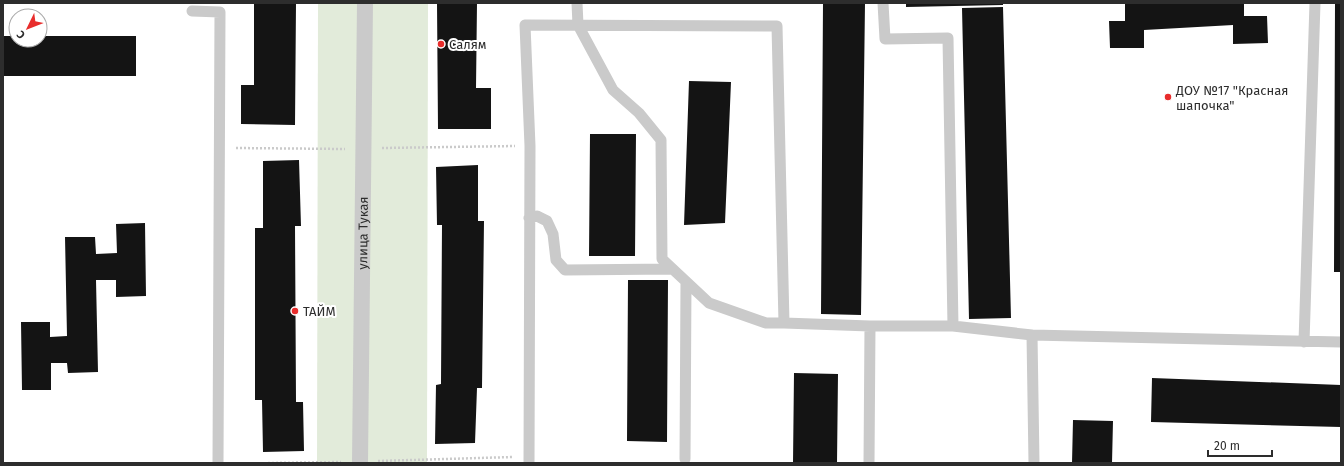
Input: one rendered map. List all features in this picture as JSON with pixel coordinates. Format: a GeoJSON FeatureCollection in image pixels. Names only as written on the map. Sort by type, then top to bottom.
{"type":"FeatureCollection","features":[{"type":"Feature","properties":{"kind":"street","name":"улица Тукая"},"geometry":{"type":"LineString","coordinates":[[360,462],[365,3]]}},
{"type":"Feature","properties":{"kind":"lane"},"geometry":{"type":"LineString","coordinates":[[577,3],[578,25],[613,90],[639,113],[661,140],[662,259],[709,303],[766,323],[870,326],[952,326],[1032,335],[1341,342]]}},
{"type":"Feature","properties":{"kind":"lane"},"geometry":{"type":"LineString","coordinates":[[883,3],[885,39],[948,38],[952,326]]}},
{"type":"Feature","properties":{"kind":"lane"},"geometry":{"type":"LineString","coordinates":[[1304,342],[1315,3]]}},
{"type":"Feature","properties":{"kind":"lane"},"geometry":{"type":"LineString","coordinates":[[192,10],[220,12],[218,463]]}},
{"type":"Feature","properties":{"kind":"lane"},"geometry":{"type":"LineString","coordinates":[[529,460],[527,244],[529,218],[530,146],[525,25],[777,26],[784,323]]}},
{"type":"Feature","properties":{"kind":"lane"},"geometry":{"type":"LineString","coordinates":[[529,218],[537,216],[547,221],[553,234],[556,260],[565,270],[672,269]]}},
{"type":"Feature","properties":{"kind":"lane"},"geometry":{"type":"LineString","coordinates":[[685,460],[686,282]]}},
{"type":"Feature","properties":{"kind":"lane"},"geometry":{"type":"LineString","coordinates":[[869,463],[870,326]]}},
{"type":"Feature","properties":{"kind":"lane"},"geometry":{"type":"LineString","coordinates":[[1032,335],[1034,463]]}},
{"type":"Feature","properties":{"kind":"path"},"geometry":{"type":"LineString","coordinates":[[268,463],[529,460]]}},
{"type":"Feature","properties":{"kind":"green space"},"geometry":{"type":"Polygon","coordinates":[[[318,3],[428,3],[427,463],[317,463],[318,3]]]}},
{"type":"Feature","properties":{"kind":"building"},"geometry":{"type":"Polygon","coordinates":[[[254,3],[296,3],[295,125],[241,124],[241,85],[254,85],[254,3]]]}},
{"type":"Feature","properties":{"kind":"building"},"geometry":{"type":"Polygon","coordinates":[[[437,3],[477,3],[476,88],[491,88],[491,129],[438,129],[437,3]]]}},
{"type":"Feature","properties":{"kind":"building"},"geometry":{"type":"Polygon","coordinates":[[[823,3],[865,3],[861,315],[821,314],[823,3]]]}},
{"type":"Feature","properties":{"kind":"building"},"geometry":{"type":"Polygon","coordinates":[[[906,3],[1003,3],[1003,5],[906,7],[906,3]]]}},
{"type":"Feature","properties":{"kind":"building"},"geometry":{"type":"Polygon","coordinates":[[[1125,3],[1244,3],[1244,16],[1267,16],[1268,43],[1233,44],[1233,25],[1144,30],[1144,48],[1110,48],[1109,21],[1125,21],[1125,3]]]}},
{"type":"Feature","properties":{"kind":"building"},"geometry":{"type":"Polygon","coordinates":[[[1335,3],[1341,3],[1341,272],[1334,272],[1335,3]]]}},
{"type":"Feature","properties":{"kind":"building"},"geometry":{"type":"Polygon","coordinates":[[[1003,7],[1011,318],[969,319],[962,8],[1003,7]]]}},
{"type":"Feature","properties":{"kind":"building"},"geometry":{"type":"Polygon","coordinates":[[[3,36],[8,36],[8,48],[48,48],[48,36],[136,36],[136,76],[3,76],[3,36]]]}},
{"type":"Feature","properties":{"kind":"building"},"geometry":{"type":"Polygon","coordinates":[[[689,81],[731,82],[725,223],[684,225],[689,81]]]}},
{"type":"Feature","properties":{"kind":"building"},"geometry":{"type":"Polygon","coordinates":[[[590,134],[636,134],[635,256],[589,256],[590,134]]]}},
{"type":"Feature","properties":{"kind":"building"},"geometry":{"type":"Polygon","coordinates":[[[299,160],[301,226],[295,226],[296,402],[303,402],[304,451],[263,452],[262,400],[255,400],[255,228],[263,228],[263,161],[299,160]]]}},
{"type":"Feature","properties":{"kind":"building"},"geometry":{"type":"Polygon","coordinates":[[[478,165],[478,221],[484,221],[482,388],[477,388],[475,443],[435,444],[436,385],[441,384],[442,225],[437,225],[436,167],[478,165]]]}},
{"type":"Feature","properties":{"kind":"building"},"geometry":{"type":"Polygon","coordinates":[[[145,223],[146,296],[116,297],[116,280],[96,280],[98,372],[68,373],[67,363],[51,363],[51,390],[22,390],[21,322],[50,322],[50,337],[67,336],[65,237],[95,237],[96,254],[117,253],[116,224],[145,223]]]}},
{"type":"Feature","properties":{"kind":"building"},"geometry":{"type":"Polygon","coordinates":[[[628,280],[668,280],[667,442],[627,441],[628,280]]]}},
{"type":"Feature","properties":{"kind":"building"},"geometry":{"type":"Polygon","coordinates":[[[794,373],[838,374],[837,463],[793,463],[794,373]]]}},
{"type":"Feature","properties":{"kind":"building"},"geometry":{"type":"Polygon","coordinates":[[[1152,378],[1341,385],[1341,427],[1151,422],[1152,378]]]}},
{"type":"Feature","properties":{"kind":"building"},"geometry":{"type":"Polygon","coordinates":[[[1073,420],[1113,421],[1112,463],[1072,463],[1073,420]]]}},
{"type":"Feature","properties":{"kind":"place","name":"Салям"},"geometry":{"type":"Point","coordinates":[441,44]}},
{"type":"Feature","properties":{"kind":"place","name":"ДОУ №17 \"Красная шапочка\""},"geometry":{"type":"Point","coordinates":[1168,97]}},
{"type":"Feature","properties":{"kind":"place","name":"ТАЙМ"},"geometry":{"type":"Point","coordinates":[295,311]}}]}
